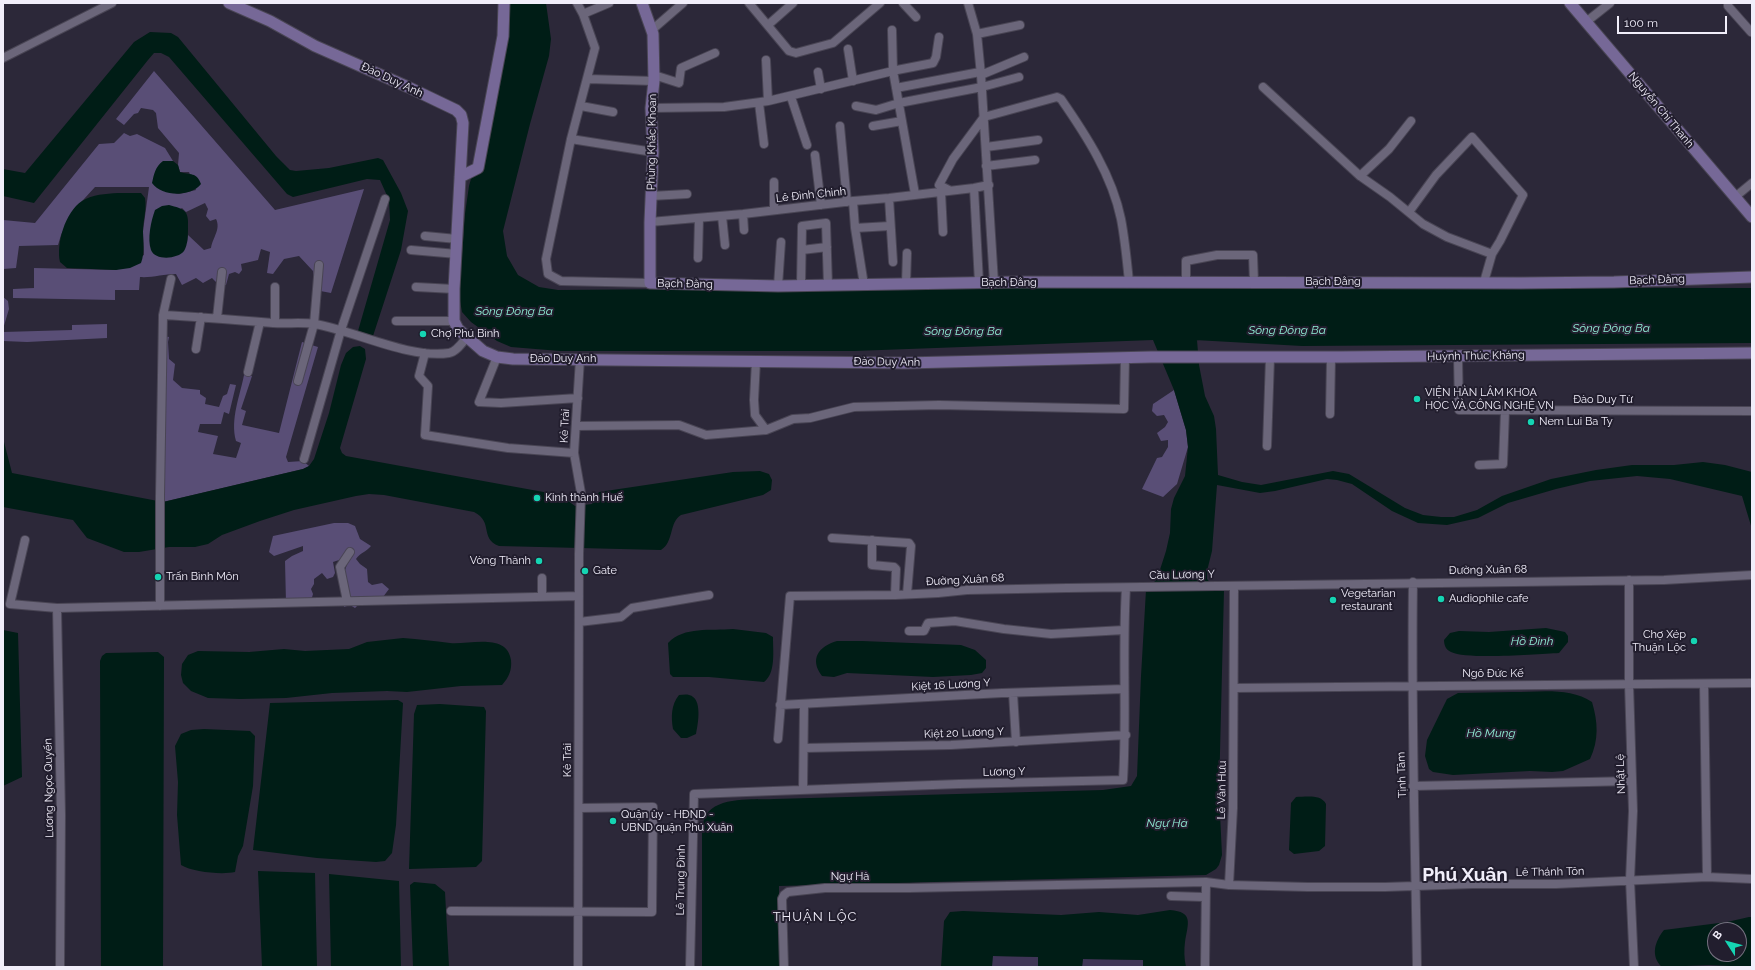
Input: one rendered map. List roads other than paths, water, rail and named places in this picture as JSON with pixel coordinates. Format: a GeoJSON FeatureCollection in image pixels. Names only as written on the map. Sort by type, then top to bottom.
{"type":"FeatureCollection","features":[{"type":"Feature","properties":{"kind":"street"},"geometry":{"type":"LineString","coordinates":[[3,58],[112,3]]}},
{"type":"Feature","properties":{"kind":"street","name":"Đào Duy Anh"},"geometry":{"type":"LineString","coordinates":[[228,3],[270,21],[315,46],[408,86],[456,110],[461,115],[463,123],[454,289],[454,321],[458,329],[467,338],[483,351],[497,357],[513,359],[905,363],[1125,357],[1200,357]]}},
{"type":"Feature","properties":{"kind":"street"},"geometry":{"type":"LineString","coordinates":[[460,177],[478,168],[502,40],[504,3]]}},
{"type":"Feature","properties":{"kind":"street","name":"Bạch Đằng"},"geometry":{"type":"LineString","coordinates":[[577,3],[583,14],[595,48],[581,106],[571,139],[546,259],[548,274],[561,281],[778,286],[864,286],[906,284],[1129,282],[1614,282],[1752,277]]}},
{"type":"Feature","properties":{"kind":"street"},"geometry":{"type":"LineString","coordinates":[[583,14],[609,3]]}},
{"type":"Feature","properties":{"kind":"street","name":"Phùng Khắc Khoan"},"geometry":{"type":"LineString","coordinates":[[642,3],[653,29],[654,78],[651,108],[653,152],[650,222],[650,283]]}},
{"type":"Feature","properties":{"kind":"street"},"geometry":{"type":"LineString","coordinates":[[653,29],[683,3]]}},
{"type":"Feature","properties":{"kind":"street"},"geometry":{"type":"LineString","coordinates":[[749,3],[790,51],[800,52],[836,41],[880,3]]}},
{"type":"Feature","properties":{"kind":"street"},"geometry":{"type":"LineString","coordinates":[[768,25],[793,3]]}},
{"type":"Feature","properties":{"kind":"street"},"geometry":{"type":"LineString","coordinates":[[904,3],[916,17]]}},
{"type":"Feature","properties":{"kind":"street"},"geometry":{"type":"LineString","coordinates":[[968,3],[977,34],[982,87],[994,283]]}},
{"type":"Feature","properties":{"kind":"street","name":"Nguyễn Chí Thanh"},"geometry":{"type":"LineString","coordinates":[[1570,3],[1752,216]]}},
{"type":"Feature","properties":{"kind":"street"},"geometry":{"type":"LineString","coordinates":[[1586,22],[1610,3]]}},
{"type":"Feature","properties":{"kind":"street"},"geometry":{"type":"LineString","coordinates":[[1728,3],[1728,6],[1752,32]]}},
{"type":"Feature","properties":{"kind":"street"},"geometry":{"type":"LineString","coordinates":[[977,34],[1020,25]]}},
{"type":"Feature","properties":{"kind":"street"},"geometry":{"type":"LineString","coordinates":[[892,30],[893,71],[916,194]]}},
{"type":"Feature","properties":{"kind":"street"},"geometry":{"type":"LineString","coordinates":[[651,108],[724,107],[759,103],[791,97],[853,80],[933,63],[936,57],[939,37]]}},
{"type":"Feature","properties":{"kind":"street"},"geometry":{"type":"LineString","coordinates":[[848,49],[853,80]]}},
{"type":"Feature","properties":{"kind":"street"},"geometry":{"type":"LineString","coordinates":[[588,79],[654,78],[679,83],[681,68],[714,53]]}},
{"type":"Feature","properties":{"kind":"street"},"geometry":{"type":"LineString","coordinates":[[896,88],[980,73],[1024,57]]}},
{"type":"Feature","properties":{"kind":"street"},"geometry":{"type":"LineString","coordinates":[[766,60],[768,101]]}},
{"type":"Feature","properties":{"kind":"street"},"geometry":{"type":"LineString","coordinates":[[818,72],[821,89]]}},
{"type":"Feature","properties":{"kind":"street"},"geometry":{"type":"LineString","coordinates":[[856,106],[876,110],[899,103],[982,87],[1019,77]]}},
{"type":"Feature","properties":{"kind":"street"},"geometry":{"type":"LineString","coordinates":[[1264,87],[1360,176],[1423,224],[1448,237],[1492,254]]}},
{"type":"Feature","properties":{"kind":"street"},"geometry":{"type":"LineString","coordinates":[[791,97],[807,145]]}},
{"type":"Feature","properties":{"kind":"street"},"geometry":{"type":"LineString","coordinates":[[943,232],[945,191],[939,186],[953,159],[984,118],[1057,97],[1061,99],[1094,151],[1114,194],[1121,218],[1129,282]]}},
{"type":"Feature","properties":{"kind":"street"},"geometry":{"type":"LineString","coordinates":[[759,103],[764,144]]}},
{"type":"Feature","properties":{"kind":"street"},"geometry":{"type":"LineString","coordinates":[[581,106],[613,112]]}},
{"type":"Feature","properties":{"kind":"street"},"geometry":{"type":"LineString","coordinates":[[1360,176],[1389,149],[1411,120]]}},
{"type":"Feature","properties":{"kind":"street"},"geometry":{"type":"LineString","coordinates":[[873,126],[902,121]]}},
{"type":"Feature","properties":{"kind":"street"},"geometry":{"type":"LineString","coordinates":[[840,126],[850,201],[864,286]]}},
{"type":"Feature","properties":{"kind":"street"},"geometry":{"type":"LineString","coordinates":[[1409,212],[1436,175],[1472,137],[1523,195],[1492,254],[1484,282]]}},
{"type":"Feature","properties":{"kind":"street"},"geometry":{"type":"LineString","coordinates":[[571,139],[653,152]]}},
{"type":"Feature","properties":{"kind":"street"},"geometry":{"type":"LineString","coordinates":[[986,147],[1038,140]]}},
{"type":"Feature","properties":{"kind":"street"},"geometry":{"type":"LineString","coordinates":[[815,155],[821,205]]}},
{"type":"Feature","properties":{"kind":"street"},"geometry":{"type":"LineString","coordinates":[[986,166],[1035,160]]}},
{"type":"Feature","properties":{"kind":"street"},"geometry":{"type":"LineString","coordinates":[[767,220],[774,182]]}},
{"type":"Feature","properties":{"kind":"street"},"geometry":{"type":"LineString","coordinates":[[1735,197],[1752,182]]}},
{"type":"Feature","properties":{"kind":"street","name":"Lê Đình Chinh"},"geometry":{"type":"LineString","coordinates":[[650,222],[743,214],[974,188],[989,185]]}},
{"type":"Feature","properties":{"kind":"street"},"geometry":{"type":"LineString","coordinates":[[974,188],[979,283]]}},
{"type":"Feature","properties":{"kind":"street"},"geometry":{"type":"LineString","coordinates":[[651,196],[688,194]]}},
{"type":"Feature","properties":{"kind":"street"},"geometry":{"type":"LineString","coordinates":[[889,198],[893,262]]}},
{"type":"Feature","properties":{"kind":"street"},"geometry":{"type":"LineString","coordinates":[[304,459],[341,330],[385,199]]}},
{"type":"Feature","properties":{"kind":"street"},"geometry":{"type":"LineString","coordinates":[[743,214],[744,230]]}},
{"type":"Feature","properties":{"kind":"street"},"geometry":{"type":"LineString","coordinates":[[722,216],[725,245]]}},
{"type":"Feature","properties":{"kind":"street"},"geometry":{"type":"LineString","coordinates":[[698,258],[699,218]]}},
{"type":"Feature","properties":{"kind":"street"},"geometry":{"type":"LineString","coordinates":[[801,285],[802,226],[826,223],[828,286]]}},
{"type":"Feature","properties":{"kind":"street"},"geometry":{"type":"LineString","coordinates":[[855,228],[890,226]]}},
{"type":"Feature","properties":{"kind":"street"},"geometry":{"type":"LineString","coordinates":[[425,236],[457,239]]}},
{"type":"Feature","properties":{"kind":"street"},"geometry":{"type":"LineString","coordinates":[[778,286],[781,242]]}},
{"type":"Feature","properties":{"kind":"street"},"geometry":{"type":"LineString","coordinates":[[802,250],[827,247]]}},
{"type":"Feature","properties":{"kind":"street"},"geometry":{"type":"LineString","coordinates":[[411,250],[456,254]]}},
{"type":"Feature","properties":{"kind":"street"},"geometry":{"type":"LineString","coordinates":[[906,284],[907,253]]}},
{"type":"Feature","properties":{"kind":"street"},"geometry":{"type":"LineString","coordinates":[[1186,283],[1186,261],[1216,255],[1253,255],[1254,283]]}},
{"type":"Feature","properties":{"kind":"street"},"geometry":{"type":"LineString","coordinates":[[298,381],[314,324],[319,265]]}},
{"type":"Feature","properties":{"kind":"street"},"geometry":{"type":"LineString","coordinates":[[217,318],[222,272]]}},
{"type":"Feature","properties":{"kind":"street"},"geometry":{"type":"LineString","coordinates":[[160,606],[163,315],[170,279]]}},
{"type":"Feature","properties":{"kind":"street"},"geometry":{"type":"LineString","coordinates":[[275,287],[275,323]]}},
{"type":"Feature","properties":{"kind":"street"},"geometry":{"type":"LineString","coordinates":[[416,287],[454,289]]}},
{"type":"Feature","properties":{"kind":"street"},"geometry":{"type":"LineString","coordinates":[[163,315],[275,323],[314,324],[341,330],[390,346],[425,353],[450,353],[458,348],[467,338]]}},
{"type":"Feature","properties":{"kind":"street"},"geometry":{"type":"LineString","coordinates":[[196,349],[201,318]]}},
{"type":"Feature","properties":{"kind":"street"},"geometry":{"type":"LineString","coordinates":[[396,321],[454,321]]}},
{"type":"Feature","properties":{"kind":"street"},"geometry":{"type":"LineString","coordinates":[[248,372],[260,322]]}},
{"type":"Feature","properties":{"kind":"street"},"geometry":{"type":"LineString","coordinates":[[425,353],[419,376],[428,386],[425,435],[508,448],[574,453]]}},
{"type":"Feature","properties":{"kind":"street","name":"Huỳnh Thúc Kháng"},"geometry":{"type":"LineString","coordinates":[[1200,357],[1331,358],[1752,353]]}},
{"type":"Feature","properties":{"kind":"street"},"geometry":{"type":"LineString","coordinates":[[497,357],[479,402],[501,403],[578,398]]}},
{"type":"Feature","properties":{"kind":"street"},"geometry":{"type":"LineString","coordinates":[[576,426],[679,425],[706,435],[766,430],[792,419],[810,418],[854,407],[939,405],[1124,410],[1125,357]]}},
{"type":"Feature","properties":{"kind":"street","name":"Đào Duy Từ"},"geometry":{"type":"LineString","coordinates":[[1458,357],[1459,410],[1752,411]]}},
{"type":"Feature","properties":{"kind":"street"},"geometry":{"type":"LineString","coordinates":[[1267,446],[1270,358]]}},
{"type":"Feature","properties":{"kind":"street"},"geometry":{"type":"LineString","coordinates":[[1330,414],[1331,358]]}},
{"type":"Feature","properties":{"kind":"street","name":"Kẻ Trài"},"geometry":{"type":"LineString","coordinates":[[578,967],[580,493],[574,453],[580,359]]}},
{"type":"Feature","properties":{"kind":"street"},"geometry":{"type":"LineString","coordinates":[[756,361],[754,400],[755,415],[766,430]]}},
{"type":"Feature","properties":{"kind":"street"},"geometry":{"type":"LineString","coordinates":[[1479,465],[1503,464],[1505,411]]}},
{"type":"Feature","properties":{"kind":"street"},"geometry":{"type":"LineString","coordinates":[[832,538],[905,542],[911,545],[907,594]]}},
{"type":"Feature","properties":{"kind":"street"},"geometry":{"type":"LineString","coordinates":[[25,540],[10,604],[57,608],[579,596]]}},
{"type":"Feature","properties":{"kind":"street"},"geometry":{"type":"LineString","coordinates":[[872,540],[872,565],[894,567],[896,569],[895,595]]}},
{"type":"Feature","properties":{"kind":"street"},"geometry":{"type":"LineString","coordinates":[[347,601],[340,568],[350,552]]}},
{"type":"Feature","properties":{"kind":"street","name":"Đường Xuân 68"},"geometry":{"type":"LineString","coordinates":[[1224,585],[1629,580],[1752,575]]}},
{"type":"Feature","properties":{"kind":"street"},"geometry":{"type":"LineString","coordinates":[[542,578],[542,597]]}},
{"type":"Feature","properties":{"kind":"street","name":"Nhật Lệ"},"geometry":{"type":"LineString","coordinates":[[1629,580],[1629,684],[1633,811],[1630,880],[1634,967]]}},
{"type":"Feature","properties":{"kind":"street","name":"Tịnh Tâm"},"geometry":{"type":"LineString","coordinates":[[1413,582],[1413,786],[1417,967]]}},
{"type":"Feature","properties":{"kind":"street","name":"Cầu Lương Y"},"geometry":{"type":"LineString","coordinates":[[1141,587],[1224,585]]}},
{"type":"Feature","properties":{"kind":"street","name":"Lê Văn Hưu"},"geometry":{"type":"LineString","coordinates":[[1229,884],[1233,808],[1234,586]]}},
{"type":"Feature","properties":{"kind":"street","name":"Đường Xuân 68"},"geometry":{"type":"LineString","coordinates":[[780,705],[790,596],[895,595],[967,590],[1141,587]]}},
{"type":"Feature","properties":{"kind":"street","name":"Lương Y"},"geometry":{"type":"LineString","coordinates":[[694,794],[803,789],[1123,780],[1126,735],[1124,630],[1126,588]]}},
{"type":"Feature","properties":{"kind":"street"},"geometry":{"type":"LineString","coordinates":[[579,622],[621,617],[632,608],[709,595]]}},
{"type":"Feature","properties":{"kind":"street","name":"Lương Ngọc Quyến"},"geometry":{"type":"LineString","coordinates":[[57,608],[61,815],[60,967]]}},
{"type":"Feature","properties":{"kind":"street"},"geometry":{"type":"LineString","coordinates":[[909,631],[924,631],[928,623],[955,621],[1004,629],[1050,634],[1124,630]]}},
{"type":"Feature","properties":{"kind":"street","name":"Ngô Đức Kế"},"geometry":{"type":"LineString","coordinates":[[1234,688],[1752,683]]}},
{"type":"Feature","properties":{"kind":"street"},"geometry":{"type":"LineString","coordinates":[[1704,684],[1707,877]]}},
{"type":"Feature","properties":{"kind":"street","name":"Kiệt 16 Lương Y"},"geometry":{"type":"LineString","coordinates":[[780,705],[1124,689]]}},
{"type":"Feature","properties":{"kind":"street"},"geometry":{"type":"LineString","coordinates":[[1013,693],[1016,742]]}},
{"type":"Feature","properties":{"kind":"street"},"geometry":{"type":"LineString","coordinates":[[778,739],[780,705]]}},
{"type":"Feature","properties":{"kind":"street"},"geometry":{"type":"LineString","coordinates":[[803,789],[804,705]]}},
{"type":"Feature","properties":{"kind":"street","name":"Kiệt 20 Lương Y"},"geometry":{"type":"LineString","coordinates":[[804,748],[951,745],[1126,735]]}},
{"type":"Feature","properties":{"kind":"street"},"geometry":{"type":"LineString","coordinates":[[1413,786],[1632,781]]}},
{"type":"Feature","properties":{"kind":"street","name":"Lê Trung Đình"},"geometry":{"type":"LineString","coordinates":[[690,967],[694,794]]}},
{"type":"Feature","properties":{"kind":"street"},"geometry":{"type":"LineString","coordinates":[[451,912],[652,912],[653,806],[579,808]]}},
{"type":"Feature","properties":{"kind":"street","name":"Lê Thánh Tôn"},"geometry":{"type":"LineString","coordinates":[[1229,884],[1308,887],[1416,886],[1556,884],[1707,877],[1752,879]]}},
{"type":"Feature","properties":{"kind":"street"},"geometry":{"type":"LineString","coordinates":[[1205,967],[1204,897],[1206,882],[1229,884]]}},
{"type":"Feature","properties":{"kind":"street","name":"Ngự Hà"},"geometry":{"type":"LineString","coordinates":[[784,967],[782,899],[784,894],[788,892],[825,888],[917,888],[1206,882]]}},
{"type":"Feature","properties":{"kind":"street"},"geometry":{"type":"LineString","coordinates":[[1170,896],[1204,897]]}},
{"type":"Feature","properties":{"kind":"water","name":"Sông Đông Ba"},"geometry":{"type":"Polygon","coordinates":[[[506,3],[546,3],[551,39],[549,56],[503,231],[507,256],[518,275],[539,287],[558,290],[937,287],[1752,288],[1752,343],[1302,346],[1197,340],[1199,365],[1205,396],[1214,416],[1218,475],[1242,482],[1261,485],[1333,471],[1349,474],[1405,508],[1423,515],[1454,517],[1477,510],[1502,496],[1551,479],[1596,470],[1632,465],[1674,465],[1703,462],[1725,465],[1752,472],[1752,529],[1742,496],[1670,479],[1637,476],[1590,481],[1556,489],[1508,503],[1478,518],[1447,525],[1418,523],[1392,511],[1352,484],[1337,480],[1327,479],[1260,493],[1217,485],[1212,551],[1207,571],[1207,579],[1216,589],[1224,590],[1219,793],[1222,855],[1216,869],[1206,875],[779,886],[779,967],[702,967],[702,827],[706,815],[719,805],[747,799],[1103,790],[1131,786],[1137,776],[1146,590],[1157,579],[1170,533],[1171,509],[1174,498],[1185,476],[1188,447],[1186,430],[1174,390],[1153,340],[854,351],[560,351],[511,347],[497,341],[471,322],[462,312],[459,295],[465,214],[469,186],[490,111],[506,3]]]}},
{"type":"Feature","properties":{"kind":"water"},"geometry":{"type":"Polygon","coordinates":[[[150,32],[171,33],[178,37],[276,156],[290,170],[296,171],[329,168],[378,158],[383,160],[401,193],[408,211],[401,250],[373,336],[358,331],[390,220],[389,200],[380,180],[367,179],[293,197],[287,194],[169,57],[161,53],[154,53],[148,60],[34,203],[3,196],[3,169],[25,173],[134,42],[150,32]]]}},
{"type":"Feature","properties":{"kind":"water"},"geometry":{"type":"Polygon","coordinates":[[[163,161],[173,161],[178,165],[180,172],[197,177],[201,184],[191,191],[176,194],[162,191],[157,188],[152,183],[153,177],[160,163],[163,161]]]}},
{"type":"Feature","properties":{"kind":"water"},"geometry":{"type":"Polygon","coordinates":[[[118,193],[141,193],[145,198],[146,207],[141,263],[130,268],[116,270],[67,268],[60,262],[59,246],[63,229],[71,213],[76,206],[90,197],[118,193]]]}},
{"type":"Feature","properties":{"kind":"water"},"geometry":{"type":"Polygon","coordinates":[[[169,205],[182,209],[188,217],[188,239],[185,249],[181,254],[167,258],[153,254],[149,241],[152,219],[155,210],[162,206],[169,205]]]}},
{"type":"Feature","properties":{"kind":"water"},"geometry":{"type":"Polygon","coordinates":[[[360,346],[365,349],[366,359],[340,448],[342,453],[346,456],[560,495],[575,506],[592,504],[599,492],[733,472],[760,471],[769,474],[772,480],[771,490],[763,495],[681,515],[675,522],[668,542],[661,550],[499,546],[489,539],[484,520],[474,512],[384,495],[369,494],[294,510],[222,535],[208,544],[195,547],[169,547],[139,552],[124,552],[87,538],[73,520],[3,507],[3,438],[12,473],[163,502],[303,469],[309,466],[314,459],[329,413],[341,365],[346,353],[353,347],[360,346]]]}},
{"type":"Feature","properties":{"kind":"water","name":"Hồ Đình"},"geometry":{"type":"Polygon","coordinates":[[[1546,628],[1565,632],[1568,636],[1568,642],[1559,653],[1472,656],[1449,651],[1444,642],[1450,633],[1459,631],[1489,632],[1546,628]]]}},
{"type":"Feature","properties":{"kind":"water"},"geometry":{"type":"Polygon","coordinates":[[[733,629],[766,633],[773,637],[772,667],[768,678],[764,682],[709,677],[673,677],[670,674],[668,643],[674,638],[682,634],[698,630],[733,629]]]}},
{"type":"Feature","properties":{"kind":"water"},"geometry":{"type":"Polygon","coordinates":[[[3,630],[18,633],[22,777],[3,786],[3,630]]]}},
{"type":"Feature","properties":{"kind":"water"},"geometry":{"type":"Polygon","coordinates":[[[403,638],[450,643],[495,643],[508,651],[511,660],[510,673],[502,685],[461,686],[407,692],[387,691],[332,693],[286,698],[240,699],[208,698],[191,691],[183,683],[181,675],[182,664],[188,655],[198,651],[249,652],[284,649],[305,651],[349,649],[367,642],[403,638]]]}},
{"type":"Feature","properties":{"kind":"water"},"geometry":{"type":"Polygon","coordinates":[[[837,641],[961,645],[975,650],[986,660],[986,668],[982,673],[971,675],[933,677],[847,673],[834,677],[822,676],[816,664],[818,654],[825,646],[837,641]]]}},
{"type":"Feature","properties":{"kind":"water"},"geometry":{"type":"Polygon","coordinates":[[[158,652],[164,657],[163,967],[101,967],[100,661],[102,656],[106,653],[158,652]]]}},
{"type":"Feature","properties":{"kind":"water","name":"Hồ Mung"},"geometry":{"type":"Polygon","coordinates":[[[1544,691],[1574,694],[1592,702],[1597,731],[1595,745],[1590,759],[1563,771],[1552,772],[1530,771],[1453,775],[1433,772],[1429,769],[1425,756],[1427,740],[1447,699],[1458,693],[1544,691]]]}},
{"type":"Feature","properties":{"kind":"water"},"geometry":{"type":"Polygon","coordinates":[[[679,695],[688,695],[693,697],[698,706],[696,734],[687,738],[681,738],[673,729],[672,711],[674,703],[679,695]]]}},
{"type":"Feature","properties":{"kind":"water"},"geometry":{"type":"Polygon","coordinates":[[[398,700],[403,703],[396,825],[392,853],[385,861],[376,862],[317,858],[253,850],[270,703],[398,700]]]}},
{"type":"Feature","properties":{"kind":"water"},"geometry":{"type":"Polygon","coordinates":[[[440,704],[484,707],[486,711],[482,861],[476,867],[409,869],[414,714],[417,705],[440,704]]]}},
{"type":"Feature","properties":{"kind":"water"},"geometry":{"type":"Polygon","coordinates":[[[204,729],[250,731],[255,736],[253,786],[243,846],[238,856],[235,872],[207,872],[181,865],[177,815],[178,782],[175,746],[181,734],[191,730],[204,729]]]}},
{"type":"Feature","properties":{"kind":"water"},"geometry":{"type":"Polygon","coordinates":[[[1296,797],[1317,797],[1326,804],[1325,846],[1319,851],[1294,854],[1289,850],[1291,803],[1296,797]]]}},
{"type":"Feature","properties":{"kind":"water"},"geometry":{"type":"Polygon","coordinates":[[[258,871],[315,873],[317,967],[262,967],[258,871]]]}},
{"type":"Feature","properties":{"kind":"water"},"geometry":{"type":"Polygon","coordinates":[[[329,874],[399,881],[401,967],[331,967],[329,874]]]}},
{"type":"Feature","properties":{"kind":"water"},"geometry":{"type":"Polygon","coordinates":[[[414,882],[435,884],[445,892],[449,967],[413,967],[410,885],[414,882]]]}},
{"type":"Feature","properties":{"kind":"water"},"geometry":{"type":"Polygon","coordinates":[[[1170,910],[1183,913],[1188,920],[1184,948],[1186,967],[1143,967],[1143,960],[1083,959],[1082,967],[1038,967],[1038,957],[993,956],[992,967],[941,967],[944,921],[950,912],[963,911],[1061,915],[1099,912],[1138,915],[1170,910]]]}},
{"type":"Feature","properties":{"kind":"water"},"geometry":{"type":"Polygon","coordinates":[[[1752,917],[1752,967],[1709,965],[1662,967],[1656,958],[1655,948],[1658,939],[1664,930],[1707,925],[1707,962],[1747,962],[1747,922],[1727,922],[1752,917]]]}},
{"type":"Feature","properties":{"kind":"place","name":"Chợ Phú Bình"},"geometry":{"type":"Point","coordinates":[423,334]}},
{"type":"Feature","properties":{"kind":"place","name":"VIỆN HÀN LÂM KHOA HỌC VÀ CÔNG NGHỆ VN"},"geometry":{"type":"Point","coordinates":[1417,399]}},
{"type":"Feature","properties":{"kind":"place","name":"Nem Lui Ba Ty"},"geometry":{"type":"Point","coordinates":[1531,422]}},
{"type":"Feature","properties":{"kind":"place","name":"Kinh thành Huế"},"geometry":{"type":"Point","coordinates":[537,498]}},
{"type":"Feature","properties":{"kind":"place","name":"Vòng Thành"},"geometry":{"type":"Point","coordinates":[539,561]}},
{"type":"Feature","properties":{"kind":"place","name":"Gate"},"geometry":{"type":"Point","coordinates":[585,571]}},
{"type":"Feature","properties":{"kind":"place","name":"Trấn Bình Môn"},"geometry":{"type":"Point","coordinates":[158,577]}},
{"type":"Feature","properties":{"kind":"place","name":"Audiophile cafe"},"geometry":{"type":"Point","coordinates":[1441,599]}},
{"type":"Feature","properties":{"kind":"place","name":"Vegetarian restaurant"},"geometry":{"type":"Point","coordinates":[1333,600]}},
{"type":"Feature","properties":{"kind":"place","name":"Chợ Xép Thuận Lộc"},"geometry":{"type":"Point","coordinates":[1694,641]}},
{"type":"Feature","properties":{"kind":"place","name":"Quận ủy - HĐND - UBND quận Phú Xuân"},"geometry":{"type":"Point","coordinates":[613,821]}},
{"type":"Feature","properties":{"kind":"district","name":"Phú Xuân"},"geometry":{"type":"Point","coordinates":[1465,875]}},
{"type":"Feature","properties":{"kind":"district","name":"THUẬN LỘC"},"geometry":{"type":"Point","coordinates":[815,917]}}]}
